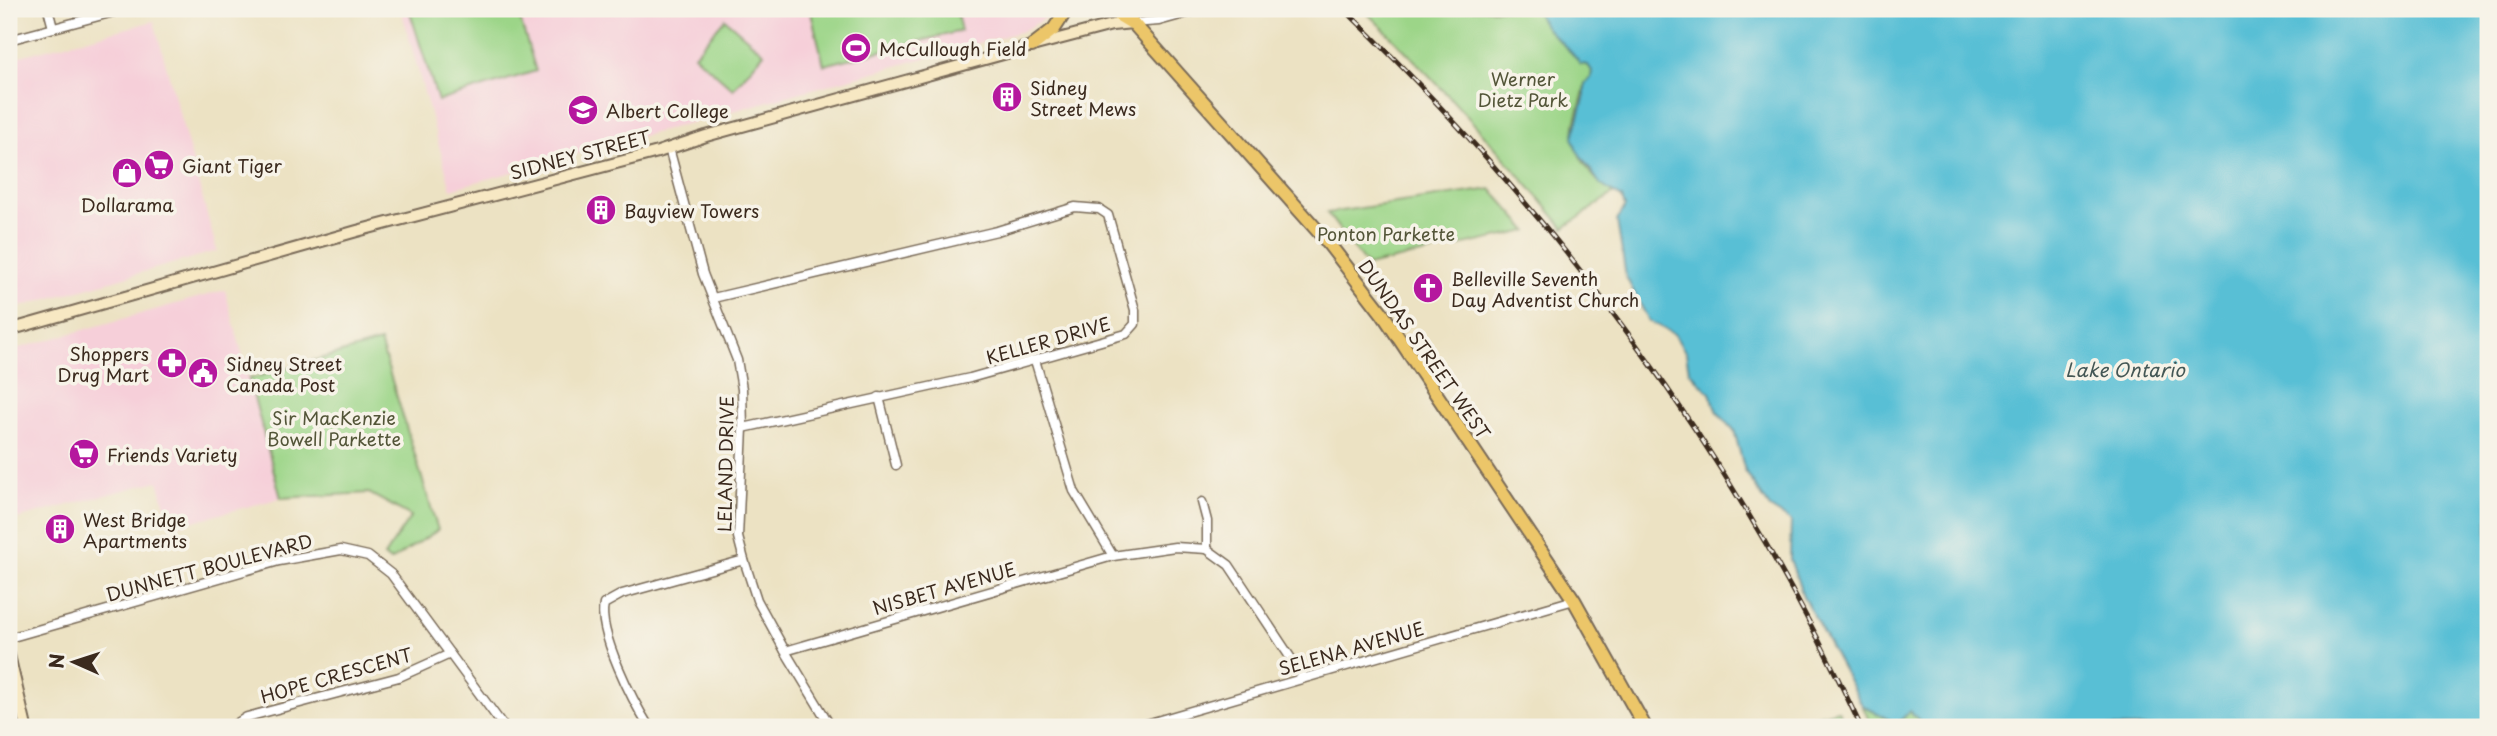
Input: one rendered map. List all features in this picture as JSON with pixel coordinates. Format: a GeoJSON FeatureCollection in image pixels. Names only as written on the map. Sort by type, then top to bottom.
{"type":"FeatureCollection","features":[{"type":"Feature","properties":{"kind":"main road"},"geometry":{"type":"LineString","coordinates":[[1032,46],[1054,29],[1067,9]]}},
{"type":"Feature","properties":{"kind":"main road","name":"DUNDAS STREET WEST"},"geometry":{"type":"LineString","coordinates":[[1109,9],[1133,23]]}},
{"type":"Feature","properties":{"kind":"main road","name":"DUNDAS STREET WEST"},"geometry":{"type":"LineString","coordinates":[[1124,9],[1133,23],[1325,240],[1382,313],[1574,600],[1645,727]]}},
{"type":"Feature","properties":{"kind":"main road","name":"SIDNEY STREET"},"geometry":{"type":"LineString","coordinates":[[9,330],[357,231],[669,148],[1032,46],[1112,25],[1133,23]]}},
{"type":"Feature","properties":{"kind":"main road"},"geometry":{"type":"LineString","coordinates":[[9,655],[26,727]]}},
{"type":"Feature","properties":{"kind":"street"},"geometry":{"type":"LineString","coordinates":[[48,9],[53,28]]}},
{"type":"Feature","properties":{"kind":"street"},"geometry":{"type":"LineString","coordinates":[[9,40],[125,9]]}},
{"type":"Feature","properties":{"kind":"street","name":"SIDNEY STREET"},"geometry":{"type":"LineString","coordinates":[[1133,23],[1159,21],[1202,9]]}},
{"type":"Feature","properties":{"kind":"street","name":"LELAND DRIVE"},"geometry":{"type":"LineString","coordinates":[[669,148],[703,274],[737,360],[742,389],[743,428],[738,537],[744,560],[757,600],[831,727]]}},
{"type":"Feature","properties":{"kind":"street","name":"KELLER DRIVE"},"geometry":{"type":"LineString","coordinates":[[713,298],[997,231],[1074,207],[1099,209],[1108,215],[1135,310],[1135,324],[1126,334],[970,378],[743,428]]}},
{"type":"Feature","properties":{"kind":"street"},"geometry":{"type":"LineString","coordinates":[[1035,360],[1074,491],[1113,556]]}},
{"type":"Feature","properties":{"kind":"street"},"geometry":{"type":"LineString","coordinates":[[879,397],[895,465]]}},
{"type":"Feature","properties":{"kind":"street"},"geometry":{"type":"LineString","coordinates":[[1202,502],[1207,521],[1207,549],[1229,565],[1304,678]]}},
{"type":"Feature","properties":{"kind":"street","name":"NISBET AVENUE"},"geometry":{"type":"LineString","coordinates":[[785,651],[1113,556],[1175,547],[1207,549]]}},
{"type":"Feature","properties":{"kind":"street","name":"DUNNETT BOULEVARD"},"geometry":{"type":"LineString","coordinates":[[9,638],[279,561],[341,550],[368,556],[391,574],[504,727]]}},
{"type":"Feature","properties":{"kind":"street"},"geometry":{"type":"LineString","coordinates":[[649,727],[622,675],[605,628],[602,611],[604,604],[622,594],[744,560]]}},
{"type":"Feature","properties":{"kind":"street","name":"SELENA AVENUE"},"geometry":{"type":"LineString","coordinates":[[1136,727],[1574,600]]}},
{"type":"Feature","properties":{"kind":"street","name":"HOPE CRESCENT"},"geometry":{"type":"LineString","coordinates":[[231,727],[247,717],[399,677],[450,654]]}},
{"type":"Feature","properties":{"kind":"shaded area","name":"Albert College"},"geometry":{"type":"Polygon","coordinates":[[[401,9],[1060,9],[1023,31],[451,189],[401,9]]]}},
{"type":"Feature","properties":{"kind":"shaded area"},"geometry":{"type":"Polygon","coordinates":[[[154,21],[217,251],[9,310],[9,59],[154,21]]]}},
{"type":"Feature","properties":{"kind":"shaded area"},"geometry":{"type":"Polygon","coordinates":[[[225,290],[281,498],[171,527],[158,481],[9,521],[9,351],[225,290]]]}},
{"type":"Feature","properties":{"kind":"green space"},"geometry":{"type":"Polygon","coordinates":[[[409,9],[517,9],[536,71],[438,101],[409,9]]]}},
{"type":"Feature","properties":{"kind":"green space","name":"McCullough Field"},"geometry":{"type":"Polygon","coordinates":[[[810,9],[956,9],[961,31],[824,65],[810,9]]]}},
{"type":"Feature","properties":{"kind":"green space","name":"Werner Dietz Park"},"geometry":{"type":"Polygon","coordinates":[[[1363,9],[1539,9],[1537,10],[1548,30],[1580,64],[1588,65],[1592,71],[1591,78],[1585,83],[1576,120],[1576,146],[1591,173],[1614,193],[1564,228],[1467,116],[1363,9]]]}},
{"type":"Feature","properties":{"kind":"green space"},"geometry":{"type":"Polygon","coordinates":[[[725,19],[764,53],[733,89],[694,55],[725,19]]]}},
{"type":"Feature","properties":{"kind":"green space","name":"Ponton Parkette"},"geometry":{"type":"Polygon","coordinates":[[[1491,189],[1528,231],[1367,266],[1327,213],[1491,189]]]}},
{"type":"Feature","properties":{"kind":"green space","name":"Sir MacKenzie Bowell Parkette"},"geometry":{"type":"Polygon","coordinates":[[[380,342],[438,530],[390,561],[384,556],[411,516],[369,493],[281,498],[249,379],[380,342]]]}},
{"type":"Feature","properties":{"kind":"green space"},"geometry":{"type":"Polygon","coordinates":[[[1862,705],[1897,724],[1910,711],[1925,727],[1872,727],[1862,705]]]}},
{"type":"Feature","properties":{"kind":"green space"},"geometry":{"type":"Polygon","coordinates":[[[1838,710],[1846,727],[1776,727],[1838,710]]]}},
{"type":"Feature","properties":{"kind":"water","name":"Lake Ontario"},"geometry":{"type":"Polygon","coordinates":[[[2488,9],[2488,727],[2003,727],[2006,721],[2002,720],[1991,727],[1925,727],[1910,711],[1897,724],[1862,705],[1803,596],[1790,559],[1791,521],[1770,508],[1745,471],[1734,430],[1717,412],[1710,393],[1689,371],[1686,353],[1674,334],[1649,321],[1626,277],[1617,221],[1625,207],[1622,198],[1601,185],[1576,149],[1573,138],[1585,95],[1585,83],[1591,78],[1592,71],[1588,65],[1580,64],[1550,32],[1536,10],[2488,9]]]}},
{"type":"Feature","properties":{"kind":"railway"},"geometry":{"type":"LineString","coordinates":[[1344,9],[1422,88],[1497,170],[1636,344],[1699,435],[1758,530],[1812,627],[1861,727]]}},
{"type":"Feature","properties":{"kind":"place","name":"McCullough Field"},"geometry":{"type":"Point","coordinates":[856,48]}},
{"type":"Feature","properties":{"kind":"place","name":"Sidney Street Mews"},"geometry":{"type":"Point","coordinates":[1007,97]}},
{"type":"Feature","properties":{"kind":"place","name":"Albert College"},"geometry":{"type":"Point","coordinates":[583,110]}},
{"type":"Feature","properties":{"kind":"place","name":"Giant Tiger"},"geometry":{"type":"Point","coordinates":[159,165]}},
{"type":"Feature","properties":{"kind":"place","name":"Dollarama"},"geometry":{"type":"Point","coordinates":[127,173]}},
{"type":"Feature","properties":{"kind":"place","name":"Bayview Towers"},"geometry":{"type":"Point","coordinates":[601,210]}},
{"type":"Feature","properties":{"kind":"place","name":"Belleville Seventh Day Adventist Church"},"geometry":{"type":"Point","coordinates":[1428,288]}},
{"type":"Feature","properties":{"kind":"place","name":"Shoppers Drug Mart"},"geometry":{"type":"Point","coordinates":[172,363]}},
{"type":"Feature","properties":{"kind":"place","name":"Sidney Street Canada Post"},"geometry":{"type":"Point","coordinates":[203,373]}},
{"type":"Feature","properties":{"kind":"place","name":"Friends Variety"},"geometry":{"type":"Point","coordinates":[84,454]}},
{"type":"Feature","properties":{"kind":"place","name":"West Bridge Apartments"},"geometry":{"type":"Point","coordinates":[60,529]}}]}
